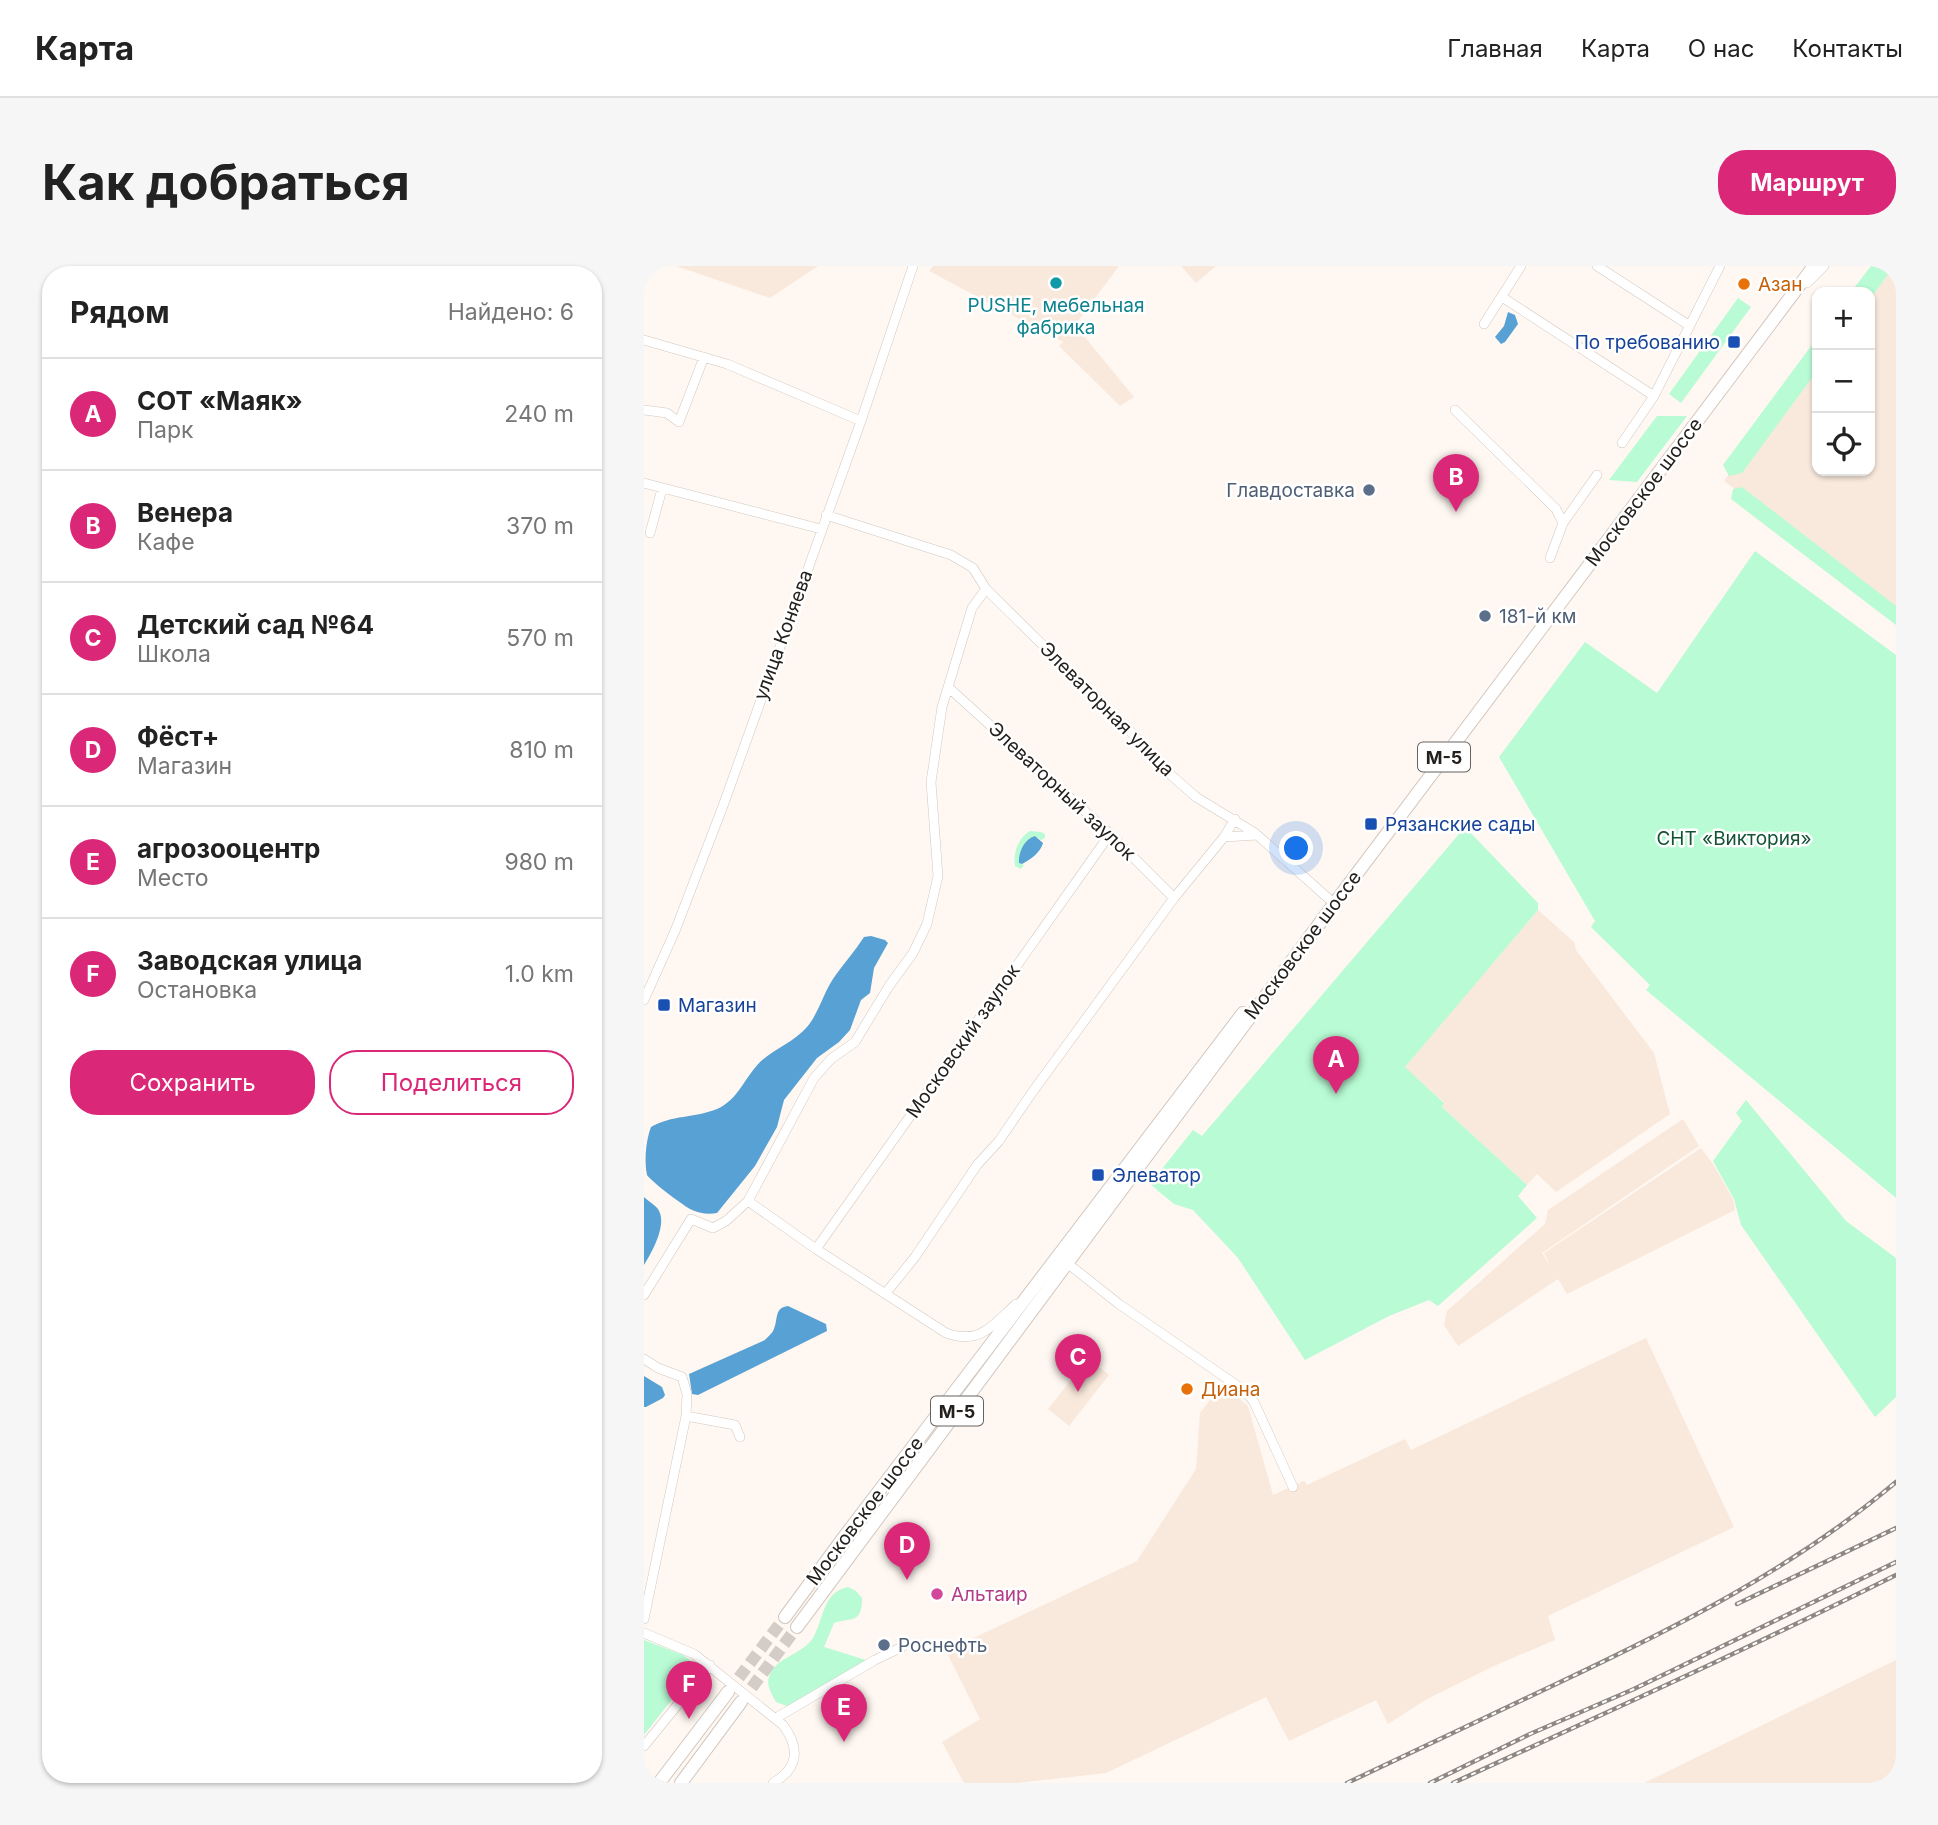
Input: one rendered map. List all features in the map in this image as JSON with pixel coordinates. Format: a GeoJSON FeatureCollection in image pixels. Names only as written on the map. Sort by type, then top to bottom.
{"type":"FeatureCollection","features":[{"type":"Feature","properties":{"kind":"highway","name":"Московское шоссе"},"geometry":{"type":"LineString","coordinates":[[785,1617],[1806,266]]}},
{"type":"Feature","properties":{"kind":"highway","name":"Московское шоссе"},"geometry":{"type":"LineString","coordinates":[[797,1627],[1334,904],[1814,266]]}},
{"type":"Feature","properties":{"kind":"highway"},"geometry":{"type":"LineString","coordinates":[[659,1783],[728,1692]]}},
{"type":"Feature","properties":{"kind":"highway"},"geometry":{"type":"LineString","coordinates":[[681,1783],[741,1702]]}},
{"type":"Feature","properties":{"kind":"street","name":"улица Коняева"},"geometry":{"type":"LineString","coordinates":[[644,1000],[675,931],[723,806],[861,421],[913,266]]}},
{"type":"Feature","properties":{"kind":"street"},"geometry":{"type":"LineString","coordinates":[[1484,324],[1521,266]]}},
{"type":"Feature","properties":{"kind":"street"},"geometry":{"type":"LineString","coordinates":[[1597,266],[1690,326]]}},
{"type":"Feature","properties":{"kind":"street"},"geometry":{"type":"LineString","coordinates":[[1622,443],[1654,396],[1720,266]]}},
{"type":"Feature","properties":{"kind":"street"},"geometry":{"type":"LineString","coordinates":[[1788,301],[1824,266]]}},
{"type":"Feature","properties":{"kind":"street"},"geometry":{"type":"LineString","coordinates":[[1502,297],[1654,396]]}},
{"type":"Feature","properties":{"kind":"street"},"geometry":{"type":"LineString","coordinates":[[644,340],[727,365],[861,421]]}},
{"type":"Feature","properties":{"kind":"street"},"geometry":{"type":"LineString","coordinates":[[644,410],[667,413],[679,422],[704,358]]}},
{"type":"Feature","properties":{"kind":"street"},"geometry":{"type":"LineString","coordinates":[[1455,410],[1556,509],[1563,523]]}},
{"type":"Feature","properties":{"kind":"street"},"geometry":{"type":"LineString","coordinates":[[1550,558],[1563,523],[1597,475]]}},
{"type":"Feature","properties":{"kind":"street"},"geometry":{"type":"LineString","coordinates":[[644,483],[821,529]]}},
{"type":"Feature","properties":{"kind":"street"},"geometry":{"type":"LineString","coordinates":[[650,533],[662,489]]}},
{"type":"Feature","properties":{"kind":"street","name":"Элеваторная улица"},"geometry":{"type":"LineString","coordinates":[[826,515],[951,555],[973,568],[986,589],[1142,742],[1163,768],[1196,797],[1258,835],[1329,899]]}},
{"type":"Feature","properties":{"kind":"street"},"geometry":{"type":"LineString","coordinates":[[644,1296],[691,1219],[713,1228],[726,1221],[748,1201],[814,1078],[831,1059],[855,1042],[889,986],[914,953],[927,924],[938,876],[931,782],[942,707],[972,608],[986,589]]}},
{"type":"Feature","properties":{"kind":"street","name":"Элеваторный заулок"},"geometry":{"type":"LineString","coordinates":[[948,687],[1110,834],[1174,898]]}},
{"type":"Feature","properties":{"kind":"street"},"geometry":{"type":"LineString","coordinates":[[885,1294],[915,1257],[977,1165],[999,1141],[1174,898],[1224,837],[1235,819]]}},
{"type":"Feature","properties":{"kind":"street","name":"Московский заулок"},"geometry":{"type":"LineString","coordinates":[[816,1249],[1110,834]]}},
{"type":"Feature","properties":{"kind":"street"},"geometry":{"type":"LineString","coordinates":[[1224,837],[1258,835]]}},
{"type":"Feature","properties":{"kind":"street"},"geometry":{"type":"LineString","coordinates":[[748,1201],[816,1249],[946,1333],[965,1339],[975,1337],[993,1324],[1036,1287]]}},
{"type":"Feature","properties":{"kind":"street"},"geometry":{"type":"LineString","coordinates":[[1068,1264],[1119,1304],[1245,1391],[1254,1402],[1293,1487]]}},
{"type":"Feature","properties":{"kind":"street"},"geometry":{"type":"LineString","coordinates":[[644,1359],[658,1368],[682,1377],[687,1394],[686,1416],[644,1619]]}},
{"type":"Feature","properties":{"kind":"street"},"geometry":{"type":"LineString","coordinates":[[686,1416],[735,1425],[740,1437]]}},
{"type":"Feature","properties":{"kind":"street"},"geometry":{"type":"LineString","coordinates":[[644,1633],[694,1654],[776,1718],[788,1732],[794,1750],[791,1766],[786,1774],[773,1783]]}},
{"type":"Feature","properties":{"kind":"street"},"geometry":{"type":"LineString","coordinates":[[776,1718],[902,1647]]}},
{"type":"Feature","properties":{"kind":"street"},"geometry":{"type":"LineString","coordinates":[[644,1746],[709,1665]]}},
{"type":"Feature","properties":{"kind":"shaded area"},"geometry":{"type":"Polygon","coordinates":[[[676,266],[818,266],[770,298],[676,266]]]}},
{"type":"Feature","properties":{"kind":"shaded area"},"geometry":{"type":"Polygon","coordinates":[[[933,266],[1119,266],[1075,325],[1134,397],[1120,406],[1059,346],[1063,342],[929,271],[933,266]]]}},
{"type":"Feature","properties":{"kind":"shaded area"},"geometry":{"type":"Polygon","coordinates":[[[1181,266],[1216,266],[1196,283],[1181,266]]]}},
{"type":"Feature","properties":{"kind":"shaded area"},"geometry":{"type":"Polygon","coordinates":[[[1877,266],[1896,266],[1896,608],[1724,481],[1812,357],[1812,476],[1875,476],[1875,287],[1871,287],[1877,266]]]}},
{"type":"Feature","properties":{"kind":"shaded area"},"geometry":{"type":"Polygon","coordinates":[[[1538,910],[1574,942],[1576,950],[1654,1053],[1670,1114],[1556,1192],[1537,1174],[1527,1185],[1441,1106],[1444,1102],[1404,1067],[1538,910]]]}},
{"type":"Feature","properties":{"kind":"shaded area"},"geometry":{"type":"Polygon","coordinates":[[[1683,1119],[1699,1146],[1542,1253],[1550,1265],[1544,1253],[1701,1148],[1733,1199],[1735,1210],[1567,1294],[1558,1279],[1458,1346],[1444,1325],[1447,1311],[1545,1224],[1548,1210],[1683,1119]]]}},
{"type":"Feature","properties":{"kind":"shaded area"},"geometry":{"type":"Polygon","coordinates":[[[1646,1338],[1734,1527],[1548,1616],[1555,1640],[1427,1699],[1388,1724],[1376,1700],[1289,1741],[1266,1697],[1106,1773],[1017,1783],[964,1783],[942,1742],[980,1719],[946,1651],[1137,1561],[1196,1469],[1200,1413],[1210,1400],[1227,1388],[1248,1406],[1273,1495],[1304,1481],[1307,1485],[1405,1439],[1411,1450],[1646,1338]]]}},
{"type":"Feature","properties":{"kind":"shaded area"},"geometry":{"type":"Polygon","coordinates":[[[1088,1358],[1109,1375],[1069,1426],[1048,1409],[1088,1358]]]}},
{"type":"Feature","properties":{"kind":"shaded area"},"geometry":{"type":"Polygon","coordinates":[[[1896,1660],[1896,1783],[1644,1783],[1896,1660]]]}},
{"type":"Feature","properties":{"kind":"green space"},"geometry":{"type":"Polygon","coordinates":[[[1871,266],[1894,266],[1875,292],[1875,287],[1855,287],[1871,266]]]}},
{"type":"Feature","properties":{"kind":"green space"},"geometry":{"type":"Polygon","coordinates":[[[1738,298],[1751,307],[1681,403],[1669,394],[1738,298]]]}},
{"type":"Feature","properties":{"kind":"green space"},"geometry":{"type":"Polygon","coordinates":[[[1812,345],[1812,378],[1742,473],[1729,476],[1723,465],[1812,345]]]}},
{"type":"Feature","properties":{"kind":"green space"},"geometry":{"type":"Polygon","coordinates":[[[1657,416],[1687,416],[1637,482],[1609,480],[1657,416]]]}},
{"type":"Feature","properties":{"kind":"green space"},"geometry":{"type":"Polygon","coordinates":[[[1742,487],[1896,606],[1896,625],[1731,499],[1733,489],[1742,487]]]}},
{"type":"Feature","properties":{"kind":"green space","name":"СНТ «Виктория»"},"geometry":{"type":"Polygon","coordinates":[[[1755,551],[1896,655],[1896,1198],[1646,990],[1650,985],[1591,927],[1595,921],[1499,757],[1585,642],[1657,693],[1755,551]]]}},
{"type":"Feature","properties":{"kind":"green space"},"geometry":{"type":"Polygon","coordinates":[[[1465,827],[1538,903],[1538,910],[1405,1067],[1444,1103],[1442,1107],[1527,1185],[1518,1196],[1537,1218],[1438,1306],[1429,1300],[1389,1316],[1305,1360],[1238,1258],[1193,1210],[1174,1204],[1150,1184],[1193,1130],[1202,1136],[1465,827]]]}},
{"type":"Feature","properties":{"kind":"green space"},"geometry":{"type":"Polygon","coordinates":[[[1030,831],[1041,832],[1045,834],[1045,838],[1041,840],[1035,836],[1025,844],[1020,855],[1019,863],[1024,865],[1021,869],[1015,866],[1016,851],[1019,842],[1030,831]]]}},
{"type":"Feature","properties":{"kind":"green space"},"geometry":{"type":"Polygon","coordinates":[[[1746,1100],[1846,1221],[1896,1258],[1896,1397],[1875,1417],[1741,1225],[1734,1199],[1713,1161],[1742,1121],[1736,1113],[1746,1100]]]}},
{"type":"Feature","properties":{"kind":"green space"},"geometry":{"type":"Polygon","coordinates":[[[848,1587],[862,1598],[860,1612],[855,1618],[834,1623],[824,1647],[869,1661],[787,1706],[776,1702],[768,1684],[772,1670],[808,1644],[817,1631],[828,1601],[839,1590],[848,1587]]]}},
{"type":"Feature","properties":{"kind":"green space"},"geometry":{"type":"Polygon","coordinates":[[[644,1640],[683,1655],[691,1661],[691,1675],[644,1735],[644,1640]]]}},
{"type":"Feature","properties":{"kind":"water"},"geometry":{"type":"Polygon","coordinates":[[[1508,312],[1515,315],[1518,324],[1501,344],[1495,337],[1504,326],[1508,312]]]}},
{"type":"Feature","properties":{"kind":"water"},"geometry":{"type":"Polygon","coordinates":[[[1035,836],[1043,843],[1040,850],[1022,864],[1019,863],[1022,847],[1035,836]]]}},
{"type":"Feature","properties":{"kind":"water"},"geometry":{"type":"Polygon","coordinates":[[[871,936],[888,943],[874,968],[870,993],[861,1000],[850,1030],[817,1058],[784,1100],[777,1127],[755,1166],[717,1213],[690,1209],[655,1183],[647,1175],[646,1163],[651,1127],[667,1120],[709,1112],[730,1100],[760,1062],[807,1027],[835,976],[864,937],[871,936]]]}},
{"type":"Feature","properties":{"kind":"water"},"geometry":{"type":"Polygon","coordinates":[[[644,1197],[658,1209],[661,1222],[658,1238],[644,1265],[644,1197]]]}},
{"type":"Feature","properties":{"kind":"water"},"geometry":{"type":"Polygon","coordinates":[[[788,1306],[826,1324],[827,1331],[698,1395],[692,1394],[689,1374],[765,1340],[775,1327],[780,1309],[788,1306]]]}},
{"type":"Feature","properties":{"kind":"water"},"geometry":{"type":"Polygon","coordinates":[[[644,1376],[662,1387],[665,1395],[646,1407],[644,1407],[644,1376]]]}},
{"type":"Feature","properties":{"kind":"tunnel"},"geometry":{"type":"LineString","coordinates":[[728,1692],[785,1617]]}},
{"type":"Feature","properties":{"kind":"tunnel"},"geometry":{"type":"LineString","coordinates":[[741,1702],[797,1627]]}},
{"type":"Feature","properties":{"kind":"railway"},"geometry":{"type":"LineString","coordinates":[[1347,1783],[1599,1663],[1732,1595],[1816,1542],[1896,1482]]}},
{"type":"Feature","properties":{"kind":"railway"},"geometry":{"type":"LineString","coordinates":[[1737,1604],[1896,1528]]}},
{"type":"Feature","properties":{"kind":"railway"},"geometry":{"type":"LineString","coordinates":[[1430,1783],[1530,1734],[1634,1689],[1896,1562]]}},
{"type":"Feature","properties":{"kind":"railway"},"geometry":{"type":"LineString","coordinates":[[1453,1783],[1731,1655],[1896,1575]]}},
{"type":"Feature","properties":{"kind":"place","name":"PUSHE, мебельная фабрика"},"geometry":{"type":"Point","coordinates":[1056,283]}},
{"type":"Feature","properties":{"kind":"place","name":"Азан"},"geometry":{"type":"Point","coordinates":[1744,284]}},
{"type":"Feature","properties":{"kind":"place","name":"По требованию"},"geometry":{"type":"Point","coordinates":[1734,342]}},
{"type":"Feature","properties":{"kind":"place","name":"Главдоставка"},"geometry":{"type":"Point","coordinates":[1369,490]}},
{"type":"Feature","properties":{"kind":"place","name":"Венера"},"geometry":{"type":"Point","coordinates":[1456,512]}},
{"type":"Feature","properties":{"kind":"place","name":"181-й км"},"geometry":{"type":"Point","coordinates":[1485,616]}},
{"type":"Feature","properties":{"kind":"place","name":"Рязанские сады"},"geometry":{"type":"Point","coordinates":[1371,824]}},
{"type":"Feature","properties":{"kind":"place","name":"Магазин"},"geometry":{"type":"Point","coordinates":[664,1005]}},
{"type":"Feature","properties":{"kind":"place","name":"СОТ «Маяк»"},"geometry":{"type":"Point","coordinates":[1336,1094]}},
{"type":"Feature","properties":{"kind":"place","name":"Элеватор"},"geometry":{"type":"Point","coordinates":[1098,1175]}},
{"type":"Feature","properties":{"kind":"place","name":"Диана"},"geometry":{"type":"Point","coordinates":[1187,1389]}},
{"type":"Feature","properties":{"kind":"place","name":"Детский сад №64"},"geometry":{"type":"Point","coordinates":[1078,1392]}},
{"type":"Feature","properties":{"kind":"place","name":"Фёст+"},"geometry":{"type":"Point","coordinates":[907,1580]}},
{"type":"Feature","properties":{"kind":"place","name":"Альтаир"},"geometry":{"type":"Point","coordinates":[937,1594]}},
{"type":"Feature","properties":{"kind":"place","name":"Роснефть"},"geometry":{"type":"Point","coordinates":[884,1645]}},
{"type":"Feature","properties":{"kind":"place","name":"Заводская улица"},"geometry":{"type":"Point","coordinates":[689,1719]}},
{"type":"Feature","properties":{"kind":"place","name":"агрозооцентр"},"geometry":{"type":"Point","coordinates":[844,1742]}}]}
